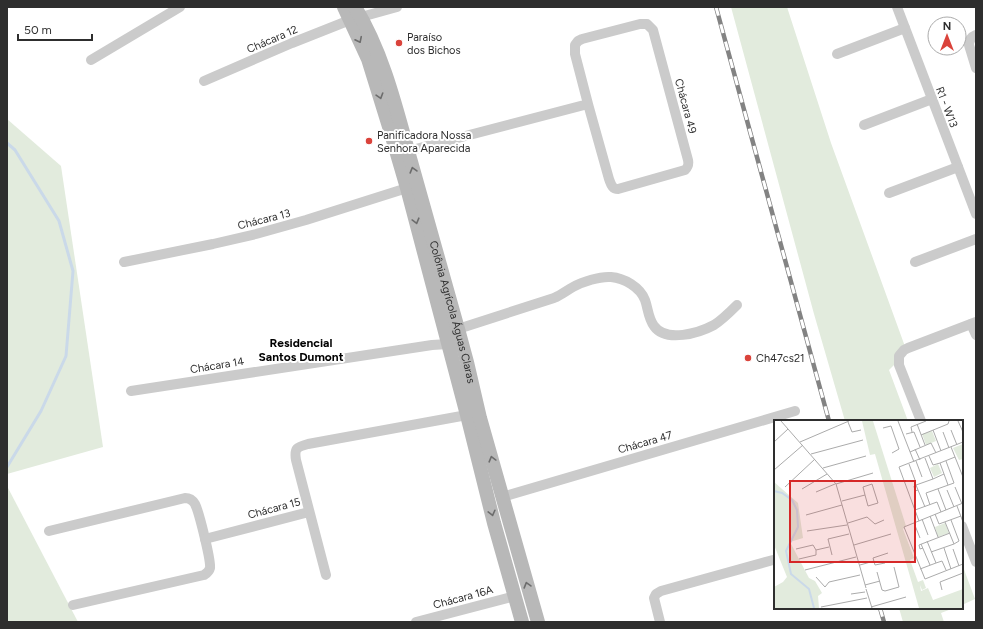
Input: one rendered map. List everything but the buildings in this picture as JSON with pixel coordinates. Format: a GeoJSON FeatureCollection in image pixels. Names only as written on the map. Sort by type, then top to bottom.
{"type":"FeatureCollection","features":[{"type":"Feature","properties":{"kind":"main road","name":"Colônia Agrícola Águas Claras"},"geometry":{"type":"LineString","coordinates":[[344,7],[355,15],[373,41],[388,82],[458,329],[455,343]]}},
{"type":"Feature","properties":{"kind":"main road","name":"Colônia Agrícola Águas Claras"},"geometry":{"type":"LineString","coordinates":[[355,15],[406,188],[455,343],[460,364],[467,415],[494,522],[522,622]]}},
{"type":"Feature","properties":{"kind":"main road","name":"Colônia Agrícola Águas Claras"},"geometry":{"type":"LineString","coordinates":[[460,364],[480,418],[538,622]]}},
{"type":"Feature","properties":{"kind":"street"},"geometry":{"type":"LineString","coordinates":[[91,60],[180,7]]}},
{"type":"Feature","properties":{"kind":"street","name":"Chácara 12"},"geometry":{"type":"LineString","coordinates":[[204,81],[355,15],[398,7]]}},
{"type":"Feature","properties":{"kind":"street","name":"R1 - W13"},"geometry":{"type":"LineString","coordinates":[[898,7],[976,214]]}},
{"type":"Feature","properties":{"kind":"street","name":"Chácara 49"},"geometry":{"type":"LineString","coordinates":[[640,24],[647,24],[653,30],[688,160],[688,167],[685,170],[618,190],[613,188],[588,104],[575,54],[575,45],[582,39],[640,24]]}},
{"type":"Feature","properties":{"kind":"street"},"geometry":{"type":"LineString","coordinates":[[837,54],[905,28]]}},
{"type":"Feature","properties":{"kind":"street"},"geometry":{"type":"LineString","coordinates":[[976,35],[970,39],[969,42],[976,68]]}},
{"type":"Feature","properties":{"kind":"street"},"geometry":{"type":"LineString","coordinates":[[864,125],[932,99]]}},
{"type":"Feature","properties":{"kind":"street"},"geometry":{"type":"LineString","coordinates":[[408,151],[588,104]]}},
{"type":"Feature","properties":{"kind":"street"},"geometry":{"type":"LineString","coordinates":[[889,193],[958,167]]}},
{"type":"Feature","properties":{"kind":"street","name":"Chácara 13"},"geometry":{"type":"LineString","coordinates":[[124,262],[256,234],[306,220],[406,188]]}},
{"type":"Feature","properties":{"kind":"street"},"geometry":{"type":"LineString","coordinates":[[915,262],[976,239]]}},
{"type":"Feature","properties":{"kind":"street"},"geometry":{"type":"LineString","coordinates":[[458,329],[560,296],[577,285],[597,278],[605,277],[624,280],[633,286],[645,299],[654,326],[658,330],[674,336],[684,335],[713,325],[738,305]]}},
{"type":"Feature","properties":{"kind":"street"},"geometry":{"type":"LineString","coordinates":[[921,420],[899,364],[899,356],[904,350],[974,323],[976,336]]}},
{"type":"Feature","properties":{"kind":"street","name":"Chácara 14"},"geometry":{"type":"LineString","coordinates":[[131,391],[432,345],[455,343]]}},
{"type":"Feature","properties":{"kind":"street","name":"Chácara 47"},"geometry":{"type":"LineString","coordinates":[[502,497],[795,411]]}},
{"type":"Feature","properties":{"kind":"street","name":"Chácara 15"},"geometry":{"type":"LineString","coordinates":[[205,539],[310,512],[295,454],[296,449],[299,446],[467,415]]}},
{"type":"Feature","properties":{"kind":"street"},"geometry":{"type":"LineString","coordinates":[[49,531],[185,498],[189,498],[195,504],[205,539],[210,565],[208,572],[72,605]]}},
{"type":"Feature","properties":{"kind":"street"},"geometry":{"type":"LineString","coordinates":[[310,512],[326,575]]}},
{"type":"Feature","properties":{"kind":"street"},"geometry":{"type":"LineString","coordinates":[[963,529],[976,562]]}},
{"type":"Feature","properties":{"kind":"street"},"geometry":{"type":"LineString","coordinates":[[660,622],[654,598],[656,594],[661,591],[773,560]]}},
{"type":"Feature","properties":{"kind":"street","name":"Chácara 16A"},"geometry":{"type":"LineString","coordinates":[[416,622],[515,596]]}},
{"type":"Feature","properties":{"kind":"shaded area"},"geometry":{"type":"Polygon","coordinates":[[[731,7],[787,7],[831,143],[907,352],[889,370],[908,420],[845,420],[814,314],[731,7]]]}},
{"type":"Feature","properties":{"kind":"shaded area"},"geometry":{"type":"Polygon","coordinates":[[[7,119],[61,166],[103,447],[7,474],[7,119]]]}},
{"type":"Feature","properties":{"kind":"shaded area"},"geometry":{"type":"Polygon","coordinates":[[[7,486],[78,622],[7,622],[7,486]]]}},
{"type":"Feature","properties":{"kind":"shaded area"},"geometry":{"type":"Polygon","coordinates":[[[963,567],[975,599],[963,605],[963,567]]]}},
{"type":"Feature","properties":{"kind":"shaded area"},"geometry":{"type":"Polygon","coordinates":[[[899,609],[951,609],[941,613],[944,622],[903,622],[899,609]]]}},
{"type":"Feature","properties":{"kind":"waterway"},"geometry":{"type":"LineString","coordinates":[[7,143],[15,150],[59,221],[73,271],[66,356],[41,411],[7,467]]}},
{"type":"Feature","properties":{"kind":"railway"},"geometry":{"type":"LineString","coordinates":[[716,7],[829,420]]}},
{"type":"Feature","properties":{"kind":"railway"},"geometry":{"type":"LineString","coordinates":[[880,609],[884,622]]}},
{"type":"Feature","properties":{"kind":"place","name":"Paraíso dos Bichos"},"geometry":{"type":"Point","coordinates":[399,43]}},
{"type":"Feature","properties":{"kind":"place","name":"Panificadora Nossa Senhora Aparecida"},"geometry":{"type":"Point","coordinates":[369,141]}},
{"type":"Feature","properties":{"kind":"place","name":"Ch47cs21"},"geometry":{"type":"Point","coordinates":[748,358]}},
{"type":"Feature","properties":{"kind":"district","name":"Residencial Santos Dumont"},"geometry":{"type":"Point","coordinates":[301,350]}}]}
